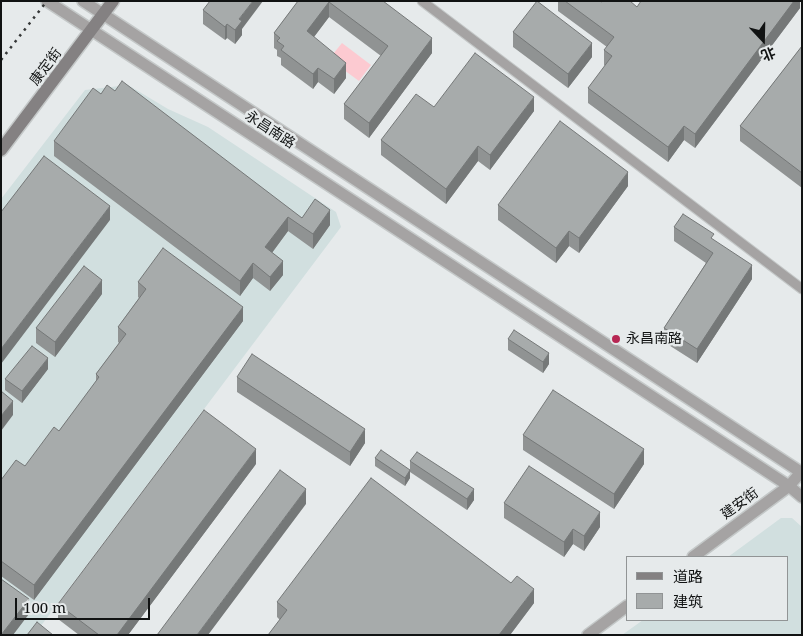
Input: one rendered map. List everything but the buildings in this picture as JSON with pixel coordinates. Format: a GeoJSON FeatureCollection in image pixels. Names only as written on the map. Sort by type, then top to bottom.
{"type":"FeatureCollection","features":[{"type":"Feature","properties":{"kind":"main road","name":"康定街"},"geometry":{"type":"LineString","coordinates":[[1,150],[113,1]]}},
{"type":"Feature","properties":{"kind":"street","name":"永昌南路"},"geometry":{"type":"LineString","coordinates":[[47,1],[789,486],[802,497]]}},
{"type":"Feature","properties":{"kind":"street","name":"永昌南路"},"geometry":{"type":"LineString","coordinates":[[83,1],[802,472]]}},
{"type":"Feature","properties":{"kind":"street"},"geometry":{"type":"LineString","coordinates":[[422,1],[802,289]]}},
{"type":"Feature","properties":{"kind":"street","name":"建安街"},"geometry":{"type":"LineString","coordinates":[[694,556],[789,486],[802,472]]}},
{"type":"Feature","properties":{"kind":"street"},"geometry":{"type":"LineString","coordinates":[[588,635],[626,607]]}},
{"type":"Feature","properties":{"kind":"shaded area"},"geometry":{"type":"Polygon","coordinates":[[[342,43],[371,65],[359,81],[329,59],[342,43]]]}},
{"type":"Feature","properties":{"kind":"shaded area"},"geometry":{"type":"Polygon","coordinates":[[[128,85],[168,109],[208,127],[336,212],[341,227],[34,635],[1,635],[1,199],[85,90],[128,85]]]}},
{"type":"Feature","properties":{"kind":"shaded area"},"geometry":{"type":"Polygon","coordinates":[[[781,518],[792,518],[802,527],[802,635],[622,635],[642,621],[788,621],[788,556],[729,556],[781,518]]]}},
{"type":"Feature","properties":{"kind":"railway"},"geometry":{"type":"LineString","coordinates":[[1,60],[47,1]]}},
{"type":"Feature","properties":{"kind":"place","name":"永昌南路"},"geometry":{"type":"Point","coordinates":[616,339]}}]}
